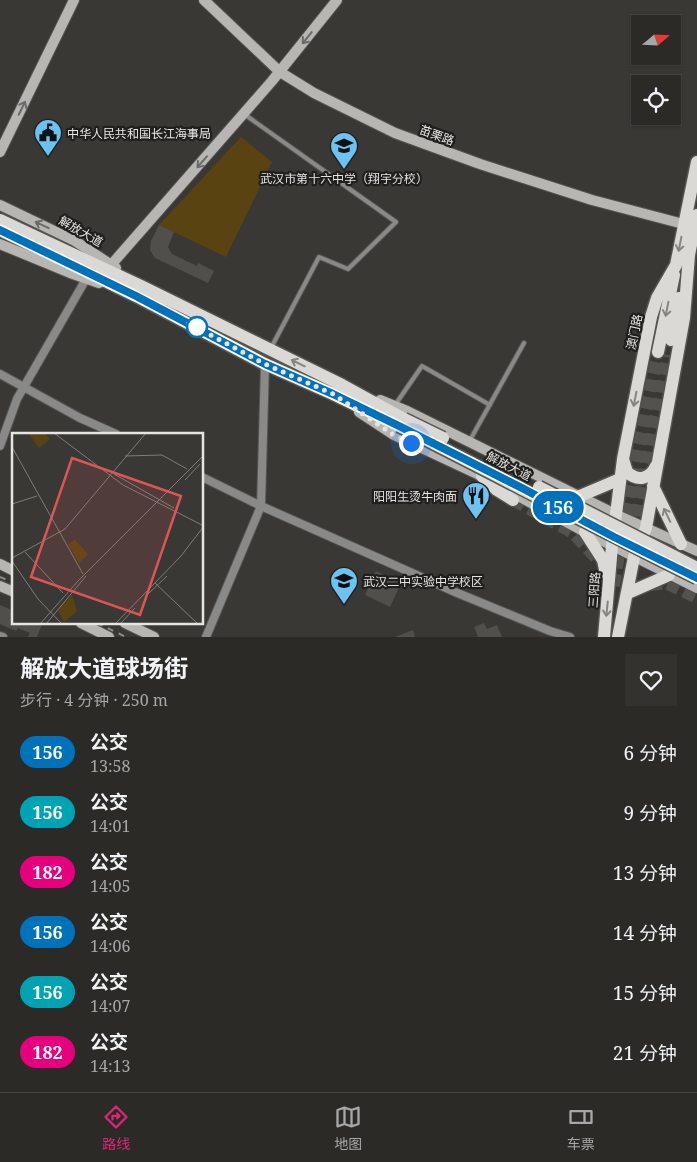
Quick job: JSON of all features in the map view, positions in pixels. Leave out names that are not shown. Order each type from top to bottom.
[{"type":"main road","points":[[0,152],[74,0]]},
{"type":"main road","name":"苗栗路","points":[[204,0],[280,72],[314,93],[395,133],[480,164],[592,200],[693,223]]},
{"type":"main road","points":[[111,265],[280,72],[337,0]]},
{"type":"main road","name":"澳门路","points":[[634,557],[646,528],[684,318],[697,162]]},
{"type":"main road","name":"解放大道","points":[[0,206],[75,241],[111,265],[140,291],[265,364],[394,406],[646,528]]},
{"type":"main road","name":"解放大道","points":[[0,220],[140,291],[270,350],[337,389],[401,422],[697,568]]},
{"type":"main road","name":"澳门路","points":[[616,514],[623,459],[651,317],[657,298],[676,265],[693,223]]},
{"type":"main road","name":"解放大道","points":[[0,230],[66,255]]},
{"type":"main road","name":"解放大道","points":[[0,244],[86,278],[140,291]]},
{"type":"main road","points":[[676,265],[663,354],[689,255]]},
{"type":"main road","name":"解放大道","points":[[337,389],[394,435],[482,476],[634,557]]},
{"type":"main road","name":"解放大道","points":[[401,422],[614,537],[697,578]]},
{"type":"main road","points":[[623,459],[627,472],[631,476],[644,478],[652,474],[657,462]]},
{"type":"main road","points":[[482,476],[497,490],[513,500]]},
{"type":"main road","points":[[580,496],[620,478]]},
{"type":"main road","points":[[653,486],[681,544]]},
{"type":"main road","name":"三阳路","points":[[604,637],[616,514]]},
{"type":"main road","points":[[646,528],[697,551]]},
{"type":"main road","points":[[585,532],[603,560],[609,590]]},
{"type":"main road","points":[[618,637],[634,557],[697,588]]},
{"type":"main road","points":[[0,564],[12,570]]},
{"type":"main road","points":[[628,593],[669,575]]},
{"type":"main road","points":[[0,586],[12,591]]},
{"type":"main road","points":[[83,624],[109,637]]},
{"type":"main road","points":[[126,624],[154,637]]},
{"type":"street","points":[[0,446],[17,399],[86,278]]},
{"type":"street","points":[[206,637],[261,506],[265,364]]},
{"type":"street","points":[[0,374],[80,418],[114,433]]},
{"type":"street","points":[[204,478],[261,506],[455,592],[550,631],[570,637]]},
{"type":"lane","points":[[244,114],[396,222],[348,269],[319,257],[270,350]]},
{"type":"lane","points":[[469,442],[524,343]]},
{"type":"lane","points":[[394,406],[422,366],[490,405]]},
{"type":"shaded area","points":[[241,137],[272,162],[226,257],[159,225]]},
{"type":"building","points":[[159,225],[174,232],[168,247],[172,254],[197,266],[198,263],[214,271],[208,283],[155,258],[150,250],[151,241]]},
{"type":"building","points":[[376,571],[401,583],[390,607],[365,595]]},
{"type":"building","points":[[0,605],[12,610],[12,624],[42,624],[37,637],[28,637],[30,633],[18,628],[16,631],[0,624]]},
{"type":"building","points":[[484,623],[487,629],[497,625],[502,637],[478,637],[474,627]]},
{"type":"building","points":[[413,630],[415,637],[395,637]]},
{"type":"tunnel","points":[[614,586],[626,511],[658,352]]},
{"type":"tunnel","points":[[633,534],[668,355]]},
{"type":"tunnel","points":[[513,500],[573,533],[596,558]]},
{"type":"tunnel","points":[[650,585],[666,583],[697,598]]},
{"type":"railway","points":[[0,577],[12,582]]},
{"type":"railway","points":[[99,624],[126,637]]},
{"type":"bus line","name":"156","points":[[0,230],[136,296],[265,364],[399,426],[697,578]]},
{"type":"place","name":"中华人民共和国长江海事局","points":[[48,157]]},
{"type":"place","name":"武汉市第十六中学（翔宇分校）","points":[[344,170]]},
{"type":"place","name":"阳阳生烫牛肉面","points":[[476,520]]},
{"type":"place","name":"武汉二中实验中学校区","points":[[344,605]]},
{"type":"route","points":[[197,327],[188,323],[265,364],[333,394],[394,435],[411,443]]}]
